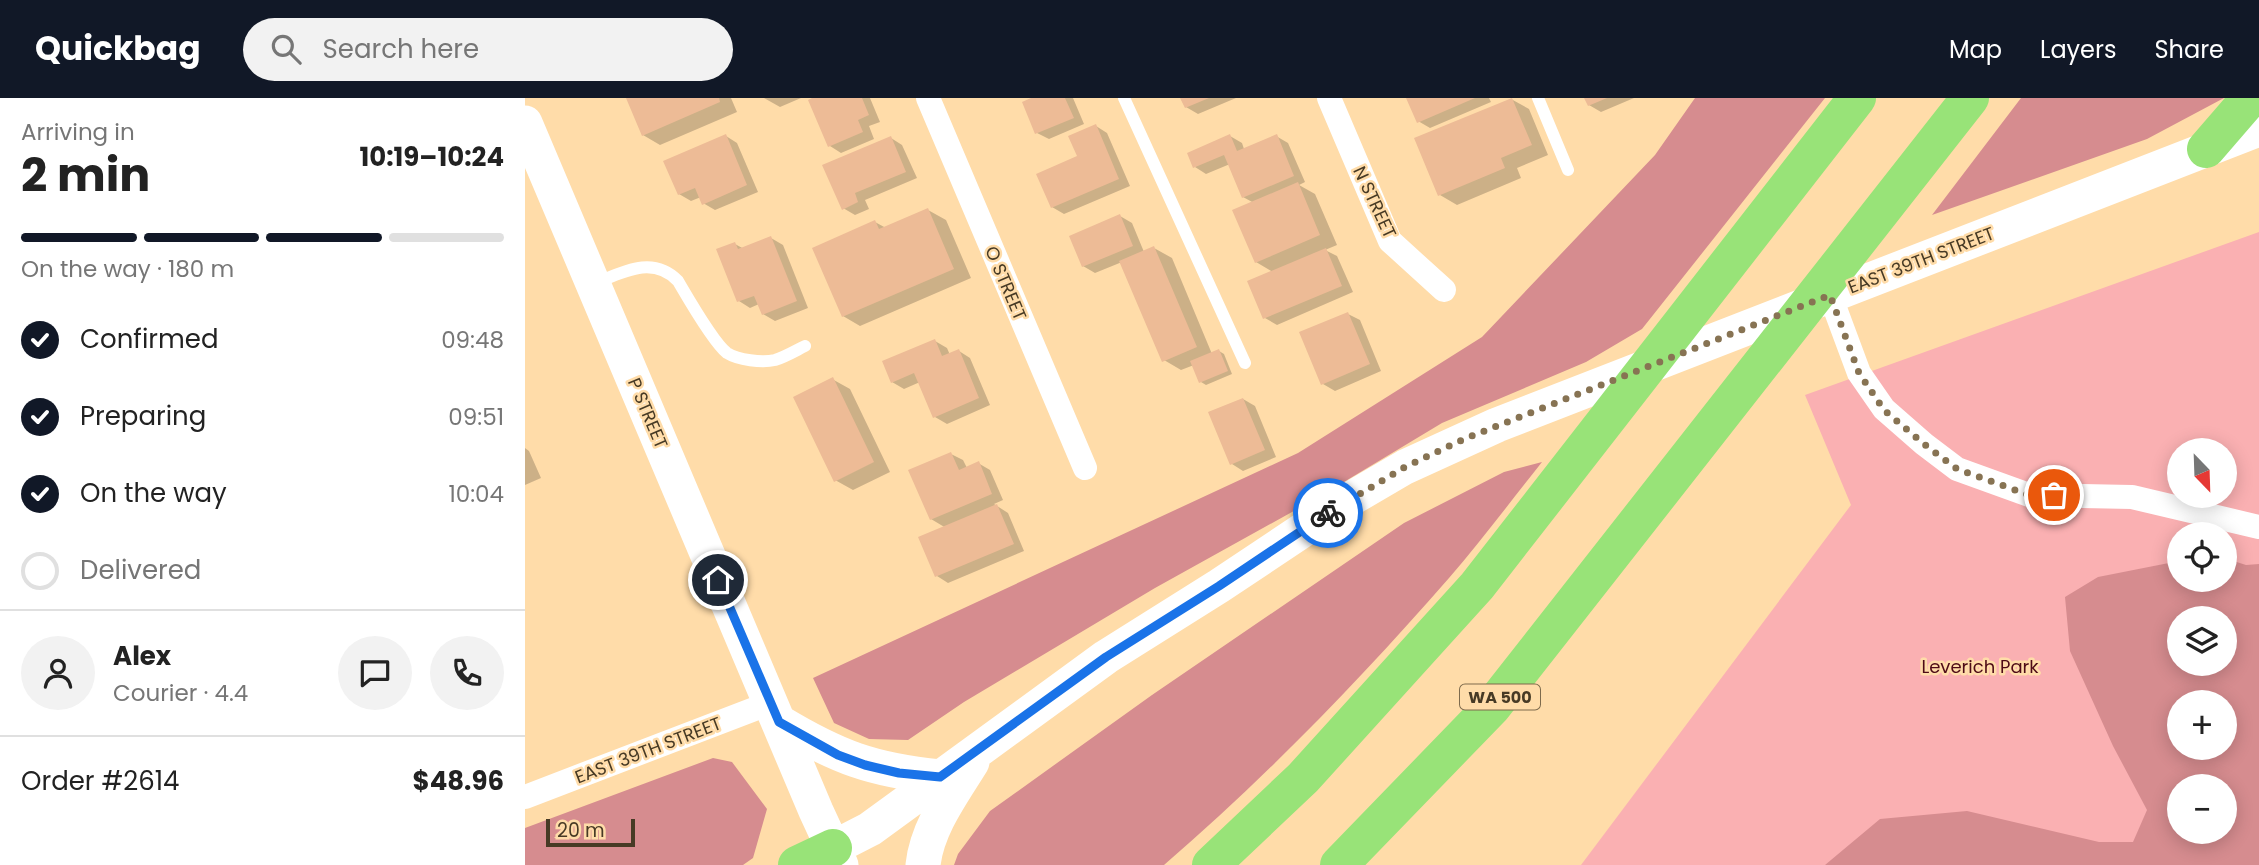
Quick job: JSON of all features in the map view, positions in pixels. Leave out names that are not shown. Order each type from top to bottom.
[{"type":"highway","points":[[1211,865],[1303,778],[1477,586],[1857,98]]},
{"type":"highway","name":"WA 500","points":[[1339,865],[1492,707],[1970,98]]},
{"type":"highway","points":[[2206,149],[2250,98]]},
{"type":"highway","points":[[797,865],[837,856]]},
{"type":"main road","name":"P STREET","points":[[525,123],[837,856]]},
{"type":"main road","name":"EAST 39TH STREET","points":[[837,856],[940,777],[1106,657],[1345,502],[1405,467],[1497,425],[2259,129]]},
{"type":"main road","points":[[775,713],[838,755],[899,773],[940,777]]},
{"type":"main road","points":[[923,865],[932,831],[981,747]]},
{"type":"street","name":"O STREET","points":[[928,98],[1085,468]]},
{"type":"street","name":"N STREET","points":[[1329,98],[1390,241],[1444,290]]},
{"type":"street","points":[[1830,295],[1859,373],[1884,410],[1957,469],[2029,495],[2131,496],[2259,527]]},
{"type":"street","name":"EAST 39TH STREET","points":[[525,797],[775,713]]},
{"type":"lane","points":[[1124,98],[1245,363]]},
{"type":"lane","points":[[1538,98],[1568,170]]},
{"type":"lane","points":[[593,285],[635,268],[662,269],[678,281],[715,339],[731,355],[772,361],[805,346]]},
{"type":"green space","name":"Leverich Park","points":[[2259,232],[2259,865],[1581,865],[1851,505],[1805,395]]},
{"type":"shaded area","points":[[1695,98],[1825,98],[1642,329],[1586,362],[1442,423],[1319,497],[1155,588],[964,702],[908,740],[869,739],[834,723],[813,678],[1298,453],[1482,337],[1655,155]]},
{"type":"shaded area","points":[[2021,98],[2224,98],[2147,139],[1932,215]]},
{"type":"shaded area","points":[[1542,462],[1461,564],[1381,653],[1276,762],[1164,865],[954,865],[958,854],[990,811],[1152,695],[1404,523],[1504,472]]},
{"type":"shaded area","points":[[2237,562],[2259,564],[2259,865],[1825,865],[1880,819],[1967,811],[2099,842],[2133,842],[2147,810],[2113,746],[2070,651],[2065,597],[2098,577],[2167,563],[2167,592],[2237,592]]},
{"type":"shaded area","points":[[713,758],[732,762],[767,809],[753,858],[743,865],[525,865],[525,828]]},
{"type":"building","points":[[626,98],[719,98],[720,102],[642,136]]},
{"type":"building","points":[[862,98],[869,115],[858,120],[863,132],[828,147],[808,100]]},
{"type":"building","points":[[1031,98],[1065,98],[1074,118],[1035,134],[1022,102]]},
{"type":"building","points":[[1180,98],[1209,98],[1185,108]]},
{"type":"building","points":[[1406,98],[1475,98],[1417,123]]},
{"type":"building","points":[[1512,98],[1532,145],[1501,158],[1505,168],[1438,196],[1414,138]]},
{"type":"building","points":[[1584,98],[1607,98],[1588,106]]},
{"type":"building","points":[[1096,124],[1119,179],[1051,208],[1036,174],[1077,156],[1068,136]]},
{"type":"building","points":[[726,134],[747,185],[702,205],[695,188],[678,195],[663,161]]},
{"type":"building","points":[[1230,134],[1237,151],[1277,134],[1294,176],[1242,198],[1224,155],[1193,168],[1187,153]]},
{"type":"building","points":[[891,136],[906,172],[855,193],[858,202],[842,210],[822,165]]},
{"type":"building","points":[[1298,182],[1320,235],[1255,263],[1232,210]]},
{"type":"building","points":[[928,208],[954,269],[842,317],[812,248],[875,220],[879,229]]},
{"type":"building","points":[[1120,214],[1133,246],[1082,267],[1069,236]]},
{"type":"building","points":[[771,236],[797,301],[762,315],[754,296],[737,302],[716,249],[735,242],[738,249]]},
{"type":"building","points":[[1154,246],[1197,347],[1162,362],[1119,261]]},
{"type":"building","points":[[1326,248],[1342,286],[1263,319],[1247,281]]},
{"type":"building","points":[[1348,312],[1370,364],[1321,385],[1299,332]]},
{"type":"building","points":[[935,339],[942,356],[959,349],[979,398],[933,418],[914,373],[891,383],[882,361]]},
{"type":"building","points":[[1219,349],[1228,371],[1199,383],[1190,361]]},
{"type":"building","points":[[833,377],[874,462],[834,482],[793,397]]},
{"type":"building","points":[[1243,398],[1265,450],[1230,465],[1208,412]]},
{"type":"building","points":[[951,452],[959,470],[979,461],[992,494],[930,520],[908,470]]},
{"type":"building","points":[[997,504],[1014,544],[935,577],[918,537]]},
{"type":"way so far","points":[[1328,513],[1405,467],[1464,439],[1830,295],[1859,373],[1884,410],[1957,469],[2029,495],[2054,495]]},
{"type":"route","points":[[718,580],[779,722],[807,740],[865,765],[899,773],[940,777],[1106,657],[1328,513]]}]
